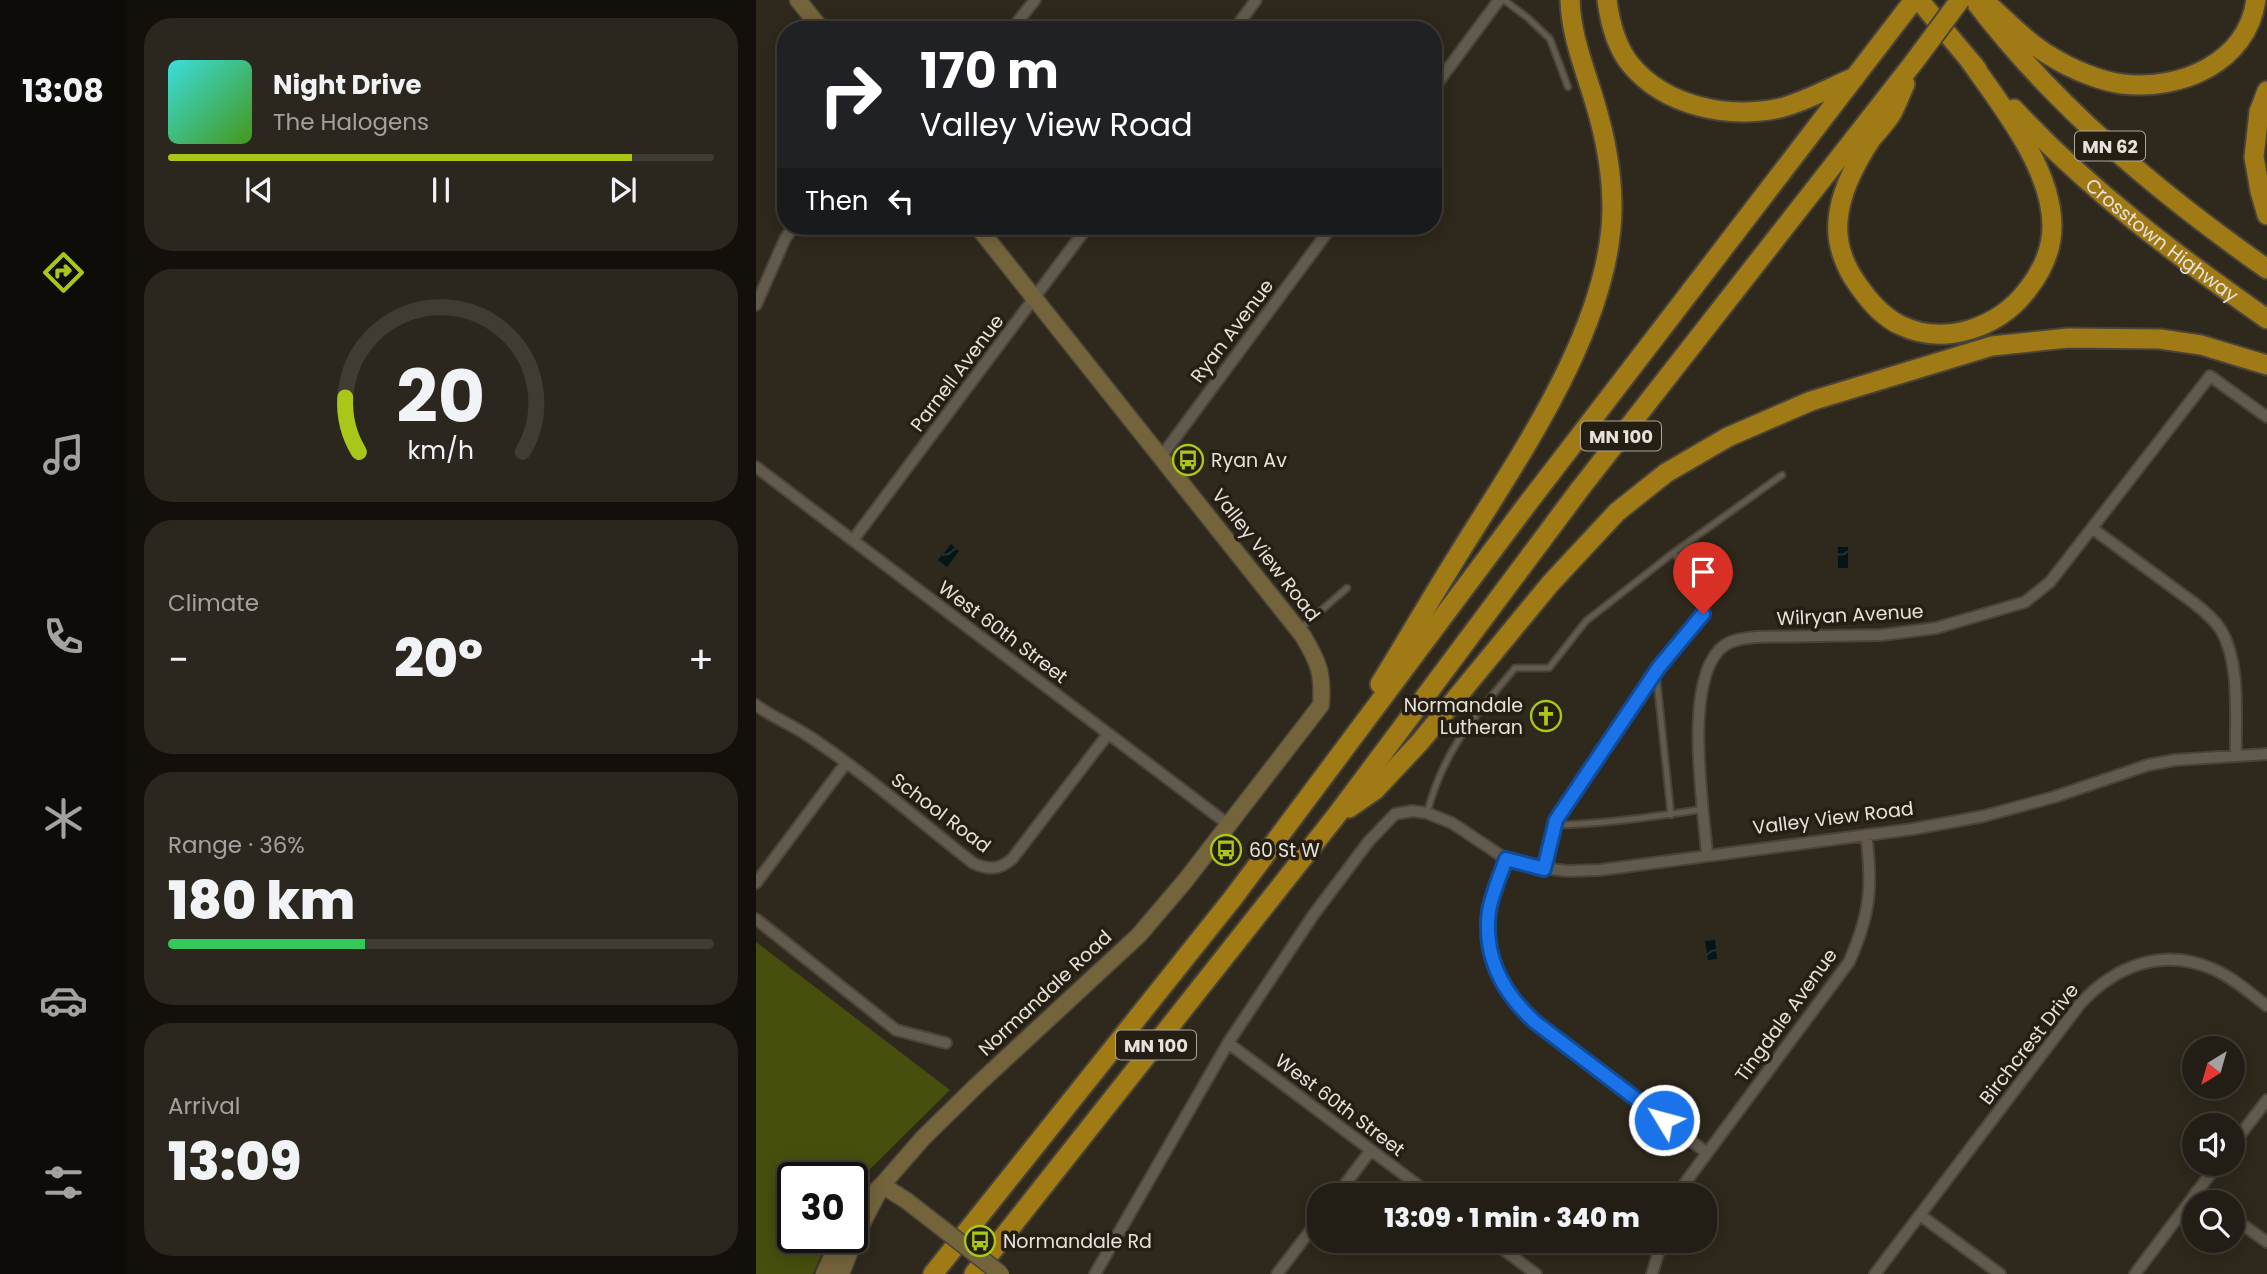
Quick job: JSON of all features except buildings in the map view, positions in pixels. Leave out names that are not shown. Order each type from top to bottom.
[{"type":"highway","points":[[1320,782],[1510,472],[1552,398],[1600,291],[1612,222],[1610,176],[1602,129],[1574,35],[1570,0]]},
{"type":"highway","points":[[1607,0],[1616,37],[1631,64],[1653,84],[1690,103],[1730,113],[1782,107],[1856,77]]},
{"type":"highway","name":"MN 100","points":[[933,1274],[1233,898],[1525,507],[1914,0]]},
{"type":"highway","name":"Crosstown Highway","points":[[1919,0],[1970,61],[2041,138],[2091,184],[2147,231],[2267,318]]},
{"type":"highway","name":"MN 100","points":[[974,1274],[1336,816],[1580,489],[1960,0]]},
{"type":"highway","name":"Crosstown Highway","points":[[1974,0],[2034,71],[2115,151],[2171,198],[2267,269]]},
{"type":"highway","points":[[1984,0],[2029,41],[2052,57],[2120,84],[2147,85],[2194,75],[2217,65],[2237,47],[2248,27],[2256,0]]},
{"type":"highway","points":[[1914,62],[1892,114],[1872,139],[1846,184],[1838,222],[1840,244],[1844,262],[1851,275],[1876,307],[1902,326],[1940,334],[1990,323],[2012,308],[2044,266],[2052,227],[2045,190],[2036,164],[2009,115],[1970,61]]},
{"type":"highway","points":[[2267,91],[2259,112],[2254,157],[2267,215]]},
{"type":"highway","points":[[1336,816],[1375,790],[1411,752],[1550,584],[1617,512],[1666,472],[1728,437],[1811,401],[1992,346],[2068,338],[2160,339],[2201,345],[2267,365]]},
{"type":"street","points":[[798,0],[814,21]]},
{"type":"street","points":[[1018,21],[1035,0]]},
{"type":"street","points":[[1241,21],[1256,0]]},
{"type":"street","points":[[1442,77],[1502,0]]},
{"type":"street","points":[[756,305],[788,235]]},
{"type":"street","name":"Valley View Road","points":[[984,235],[1298,630],[1318,660],[1322,672],[1321,705],[1229,825]]},
{"type":"street","name":"Parnell Avenue","points":[[853,540],[1081,235]]},
{"type":"street","name":"Ryan Avenue","points":[[1161,457],[1325,235]]},
{"type":"street","name":"Wilryan Avenue","points":[[1707,855],[1698,721],[1700,695],[1714,656],[1726,645],[1756,637],[1909,633],[1936,628],[2025,602],[2050,582],[2210,376],[2267,417]]},
{"type":"street","name":"West 60th Street","points":[[756,467],[1229,825]]},
{"type":"street","points":[[2093,529],[2194,603],[2221,630],[2233,666],[2236,755]]},
{"type":"street","name":"School Road","points":[[756,705],[776,719],[805,733],[973,863],[993,869],[1004,866],[1012,859],[1108,734]]},
{"type":"street","name":"Valley View Road","points":[[1228,1043],[1314,914],[1369,841],[1395,814],[1412,811],[1427,813],[1452,823],[1506,859],[1567,872],[1600,870],[1913,829],[1984,816],[2054,797],[2148,765],[2175,760],[2267,754]]},
{"type":"street","points":[[756,883],[846,763]]},
{"type":"street","name":"Normandale Road","points":[[868,1198],[923,1138],[1139,935],[1229,825]]},
{"type":"street","name":"Tingdale Avenue","points":[[1685,1183],[1849,962],[1868,911],[1870,883],[1866,835]]},
{"type":"street","points":[[1506,859],[1489,911],[1489,937],[1493,962],[1502,984],[1516,1005],[1707,1153]]},
{"type":"street","points":[[756,919],[896,1030],[946,1043]]},
{"type":"street","name":"Birchcrest Drive","points":[[1875,1274],[2097,985],[2118,972],[2141,963],[2190,961],[2214,969],[2267,1006]]},
{"type":"street","points":[[1095,1274],[1228,1043]]},
{"type":"street","name":"West 60th Street","points":[[1228,1043],[1415,1183]]},
{"type":"street","points":[[2245,1128],[2267,1100]]},
{"type":"street","points":[[1346,1183],[1371,1150]]},
{"type":"street","points":[[2198,1190],[2209,1176]]},
{"type":"street","points":[[882,1185],[1001,1274]]},
{"type":"street","name":"Normandale Road","points":[[841,1274],[856,1235],[882,1185]]},
{"type":"street","points":[[2135,1274],[2182,1211]]},
{"type":"street","points":[[1920,1215],[2000,1274]]},
{"type":"street","points":[[2245,1226],[2267,1242]]},
{"type":"street","points":[[1277,1274],[1307,1235]]},
{"type":"street","points":[[824,1274],[834,1253]]},
{"type":"street","points":[[1508,1253],[1536,1274]]},
{"type":"street","points":[[1652,1274],[1658,1253]]},
{"type":"lane","points":[[1502,0],[1528,18],[1550,39],[1568,87]]},
{"type":"lane","points":[[1427,813],[1443,764],[1456,742],[1515,668],[1549,668],[1586,621],[1672,552],[1783,475]]},
{"type":"lane","points":[[1544,869],[1555,825],[1656,671],[1703,614],[1708,596],[1702,585],[1672,552]]},
{"type":"lane","points":[[1298,630],[1347,588]]},
{"type":"lane","points":[[1656,671],[1671,815]]},
{"type":"lane","points":[[1555,825],[1671,815],[1704,809]]},
{"type":"green space","points":[[756,942],[950,1090],[868,1171],[868,1162],[777,1162],[777,1253],[822,1253],[813,1274],[756,1274]]},
{"type":"water","points":[[951,544],[959,551],[947,567],[938,560]]},
{"type":"water","points":[[1838,547],[1848,547],[1848,568],[1838,568]]},
{"type":"water","points":[[1715,940],[1717,959],[1708,960],[1705,941]]},
{"type":"place","name":"Ryan Av","points":[[1188,460]]},
{"type":"place","name":"Normandale Lutheran","points":[[1546,716]]},
{"type":"place","name":"60 St W","points":[[1226,850]]},
{"type":"place","name":"Normandale Rd","points":[[980,1241]]},
{"type":"route","points":[[1664,1120],[1516,1005],[1502,984],[1493,962],[1489,911],[1506,859],[1544,869],[1556,820],[1659,667],[1703,614]]}]
